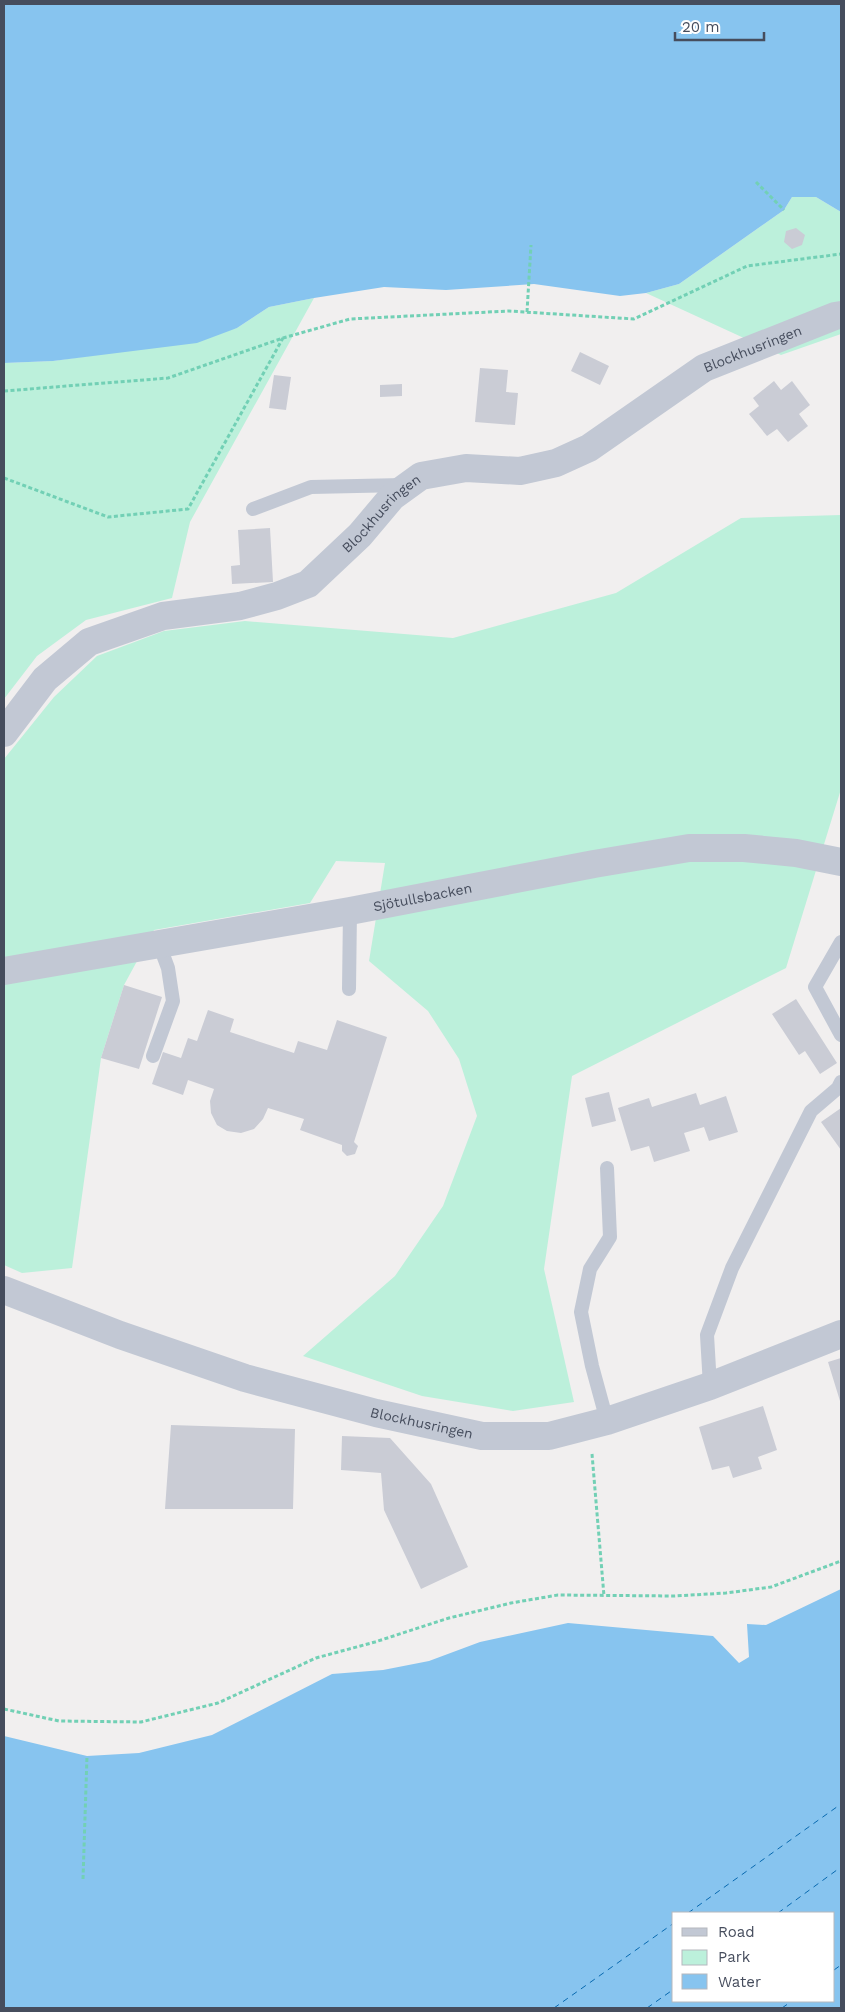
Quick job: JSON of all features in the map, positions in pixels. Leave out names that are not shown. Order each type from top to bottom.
[{"type":"street","name":"Blockhusringen","points":[[4,733],[45,678],[89,642],[163,616],[240,606],[277,596],[308,584],[360,535],[392,497],[421,476],[466,468],[520,471],[556,463],[589,448],[704,368],[841,315]]},
{"type":"street","name":"Sjötullsbacken","points":[[4,971],[350,911],[594,864],[689,848],[753,849],[796,853],[841,862]]},
{"type":"street","name":"Blockhusringen","points":[[4,1290],[120,1335],[245,1378],[376,1413],[482,1436],[549,1436],[598,1423],[710,1386],[841,1334]]},
{"type":"lane","points":[[253,509],[311,487],[408,485]]},
{"type":"lane","points":[[349,989],[350,911]]},
{"type":"lane","points":[[841,942],[815,987],[841,1035]]},
{"type":"lane","points":[[153,1056],[173,1001],[168,968],[158,944]]},
{"type":"lane","points":[[710,1386],[707,1335],[732,1268],[811,1111],[838,1088],[841,1082]]},
{"type":"lane","points":[[598,1423],[592,1366],[581,1312],[590,1269],[610,1237],[607,1168]]},
{"type":"path","points":[[756,182],[784,210]]},
{"type":"path","points":[[527,312],[531,245]]},
{"type":"path","points":[[4,391],[168,378],[283,338],[350,319],[509,311],[634,319],[747,266],[841,254]]},
{"type":"path","points":[[4,478],[108,517],[188,509],[283,338]]},
{"type":"path","points":[[598,1423],[604,1596]]},
{"type":"path","points":[[4,1709],[59,1721],[141,1722],[218,1703],[316,1658],[375,1642],[449,1618],[511,1603],[558,1596],[726,1593],[771,1587],[841,1561]]},
{"type":"path","points":[[83,1880],[87,1756]]},
{"type":"green space","points":[[792,197],[816,197],[841,212],[841,334],[781,355],[646,293],[679,284],[784,210]]},
{"type":"green space","points":[[314,298],[190,522],[172,598],[86,620],[37,656],[4,699],[4,363],[53,361],[123,351],[237,328],[269,307]]},
{"type":"green space","points":[[841,515],[841,789],[786,968],[572,1076],[544,1269],[574,1402],[513,1411],[422,1396],[303,1356],[395,1276],[443,1206],[477,1116],[459,1059],[428,1011],[369,961],[385,863],[336,861],[310,903],[154,930],[124,985],[101,1058],[72,1268],[22,1273],[4,1265],[4,759],[54,697],[97,656],[164,631],[245,621],[453,638],[616,593],[741,518]]},
{"type":"water","points":[[4,4],[841,4],[841,212],[816,197],[792,197],[784,210],[679,284],[646,293],[620,296],[534,284],[446,290],[384,287],[269,307],[237,328],[197,343],[53,361],[4,363]]},
{"type":"water","points":[[841,1589],[841,2008],[4,2008],[4,1736],[87,1756],[139,1753],[212,1735],[332,1674],[383,1670],[429,1661],[480,1642],[568,1623],[713,1636],[739,1663],[749,1657],[747,1624],[766,1625]]},
{"type":"building","points":[[796,228],[805,235],[802,245],[792,249],[784,242],[786,231]]},
{"type":"building","points":[[580,352],[609,366],[600,385],[571,371]]},
{"type":"building","points":[[480,368],[508,370],[506,392],[518,393],[515,425],[475,422]]},
{"type":"building","points":[[274,375],[291,377],[286,410],[269,408]]},
{"type":"building","points":[[774,381],[781,390],[792,381],[810,405],[799,414],[808,426],[788,442],[777,429],[767,436],[749,414],[759,406],[753,398]]},
{"type":"building","points":[[402,384],[402,396],[380,397],[380,385]]},
{"type":"building","points":[[270,528],[273,582],[232,584],[231,566],[240,565],[238,530]]},
{"type":"building","points":[[124,985],[162,997],[139,1069],[101,1058]]},
{"type":"building","points":[[796,999],[837,1063],[820,1074],[805,1051],[799,1055],[772,1014]]},
{"type":"building","points":[[208,1010],[234,1019],[230,1032],[294,1053],[298,1041],[327,1050],[337,1020],[387,1037],[354,1142],[358,1146],[355,1154],[347,1156],[342,1151],[342,1145],[300,1130],[304,1119],[268,1108],[263,1119],[254,1129],[241,1133],[227,1131],[217,1125],[211,1113],[210,1101],[214,1089],[188,1080],[183,1095],[152,1084],[163,1052],[181,1058],[188,1038],[197,1041]]},
{"type":"building","points":[[609,1092],[616,1121],[592,1127],[585,1098]]},
{"type":"building","points":[[696,1093],[700,1105],[726,1096],[738,1132],[709,1141],[704,1127],[684,1133],[690,1151],[654,1162],[649,1146],[631,1151],[618,1108],[649,1098],[652,1107]]},
{"type":"building","points":[[841,1108],[841,1150],[821,1122]]},
{"type":"building","points":[[841,1358],[841,1400],[840,1401],[828,1362]]},
{"type":"building","points":[[763,1406],[777,1450],[758,1457],[762,1469],[733,1478],[729,1466],[712,1470],[699,1427]]},
{"type":"building","points":[[171,1425],[295,1429],[293,1509],[165,1509]]},
{"type":"building","points":[[342,1436],[390,1438],[431,1484],[468,1567],[421,1589],[384,1510],[381,1473],[341,1470]]},
{"type":"ferry route","points":[[689,1912],[841,1804]]},
{"type":"ferry route","points":[[779,1912],[841,1867]]},
{"type":"ferry route","points":[[554,2008],[672,1924]]},
{"type":"ferry route","points":[[835,1969],[841,1965]]},
{"type":"ferry route","points":[[647,2008],[672,1990]]},
{"type":"ferry route","points":[[782,2008],[791,2002]]}]
